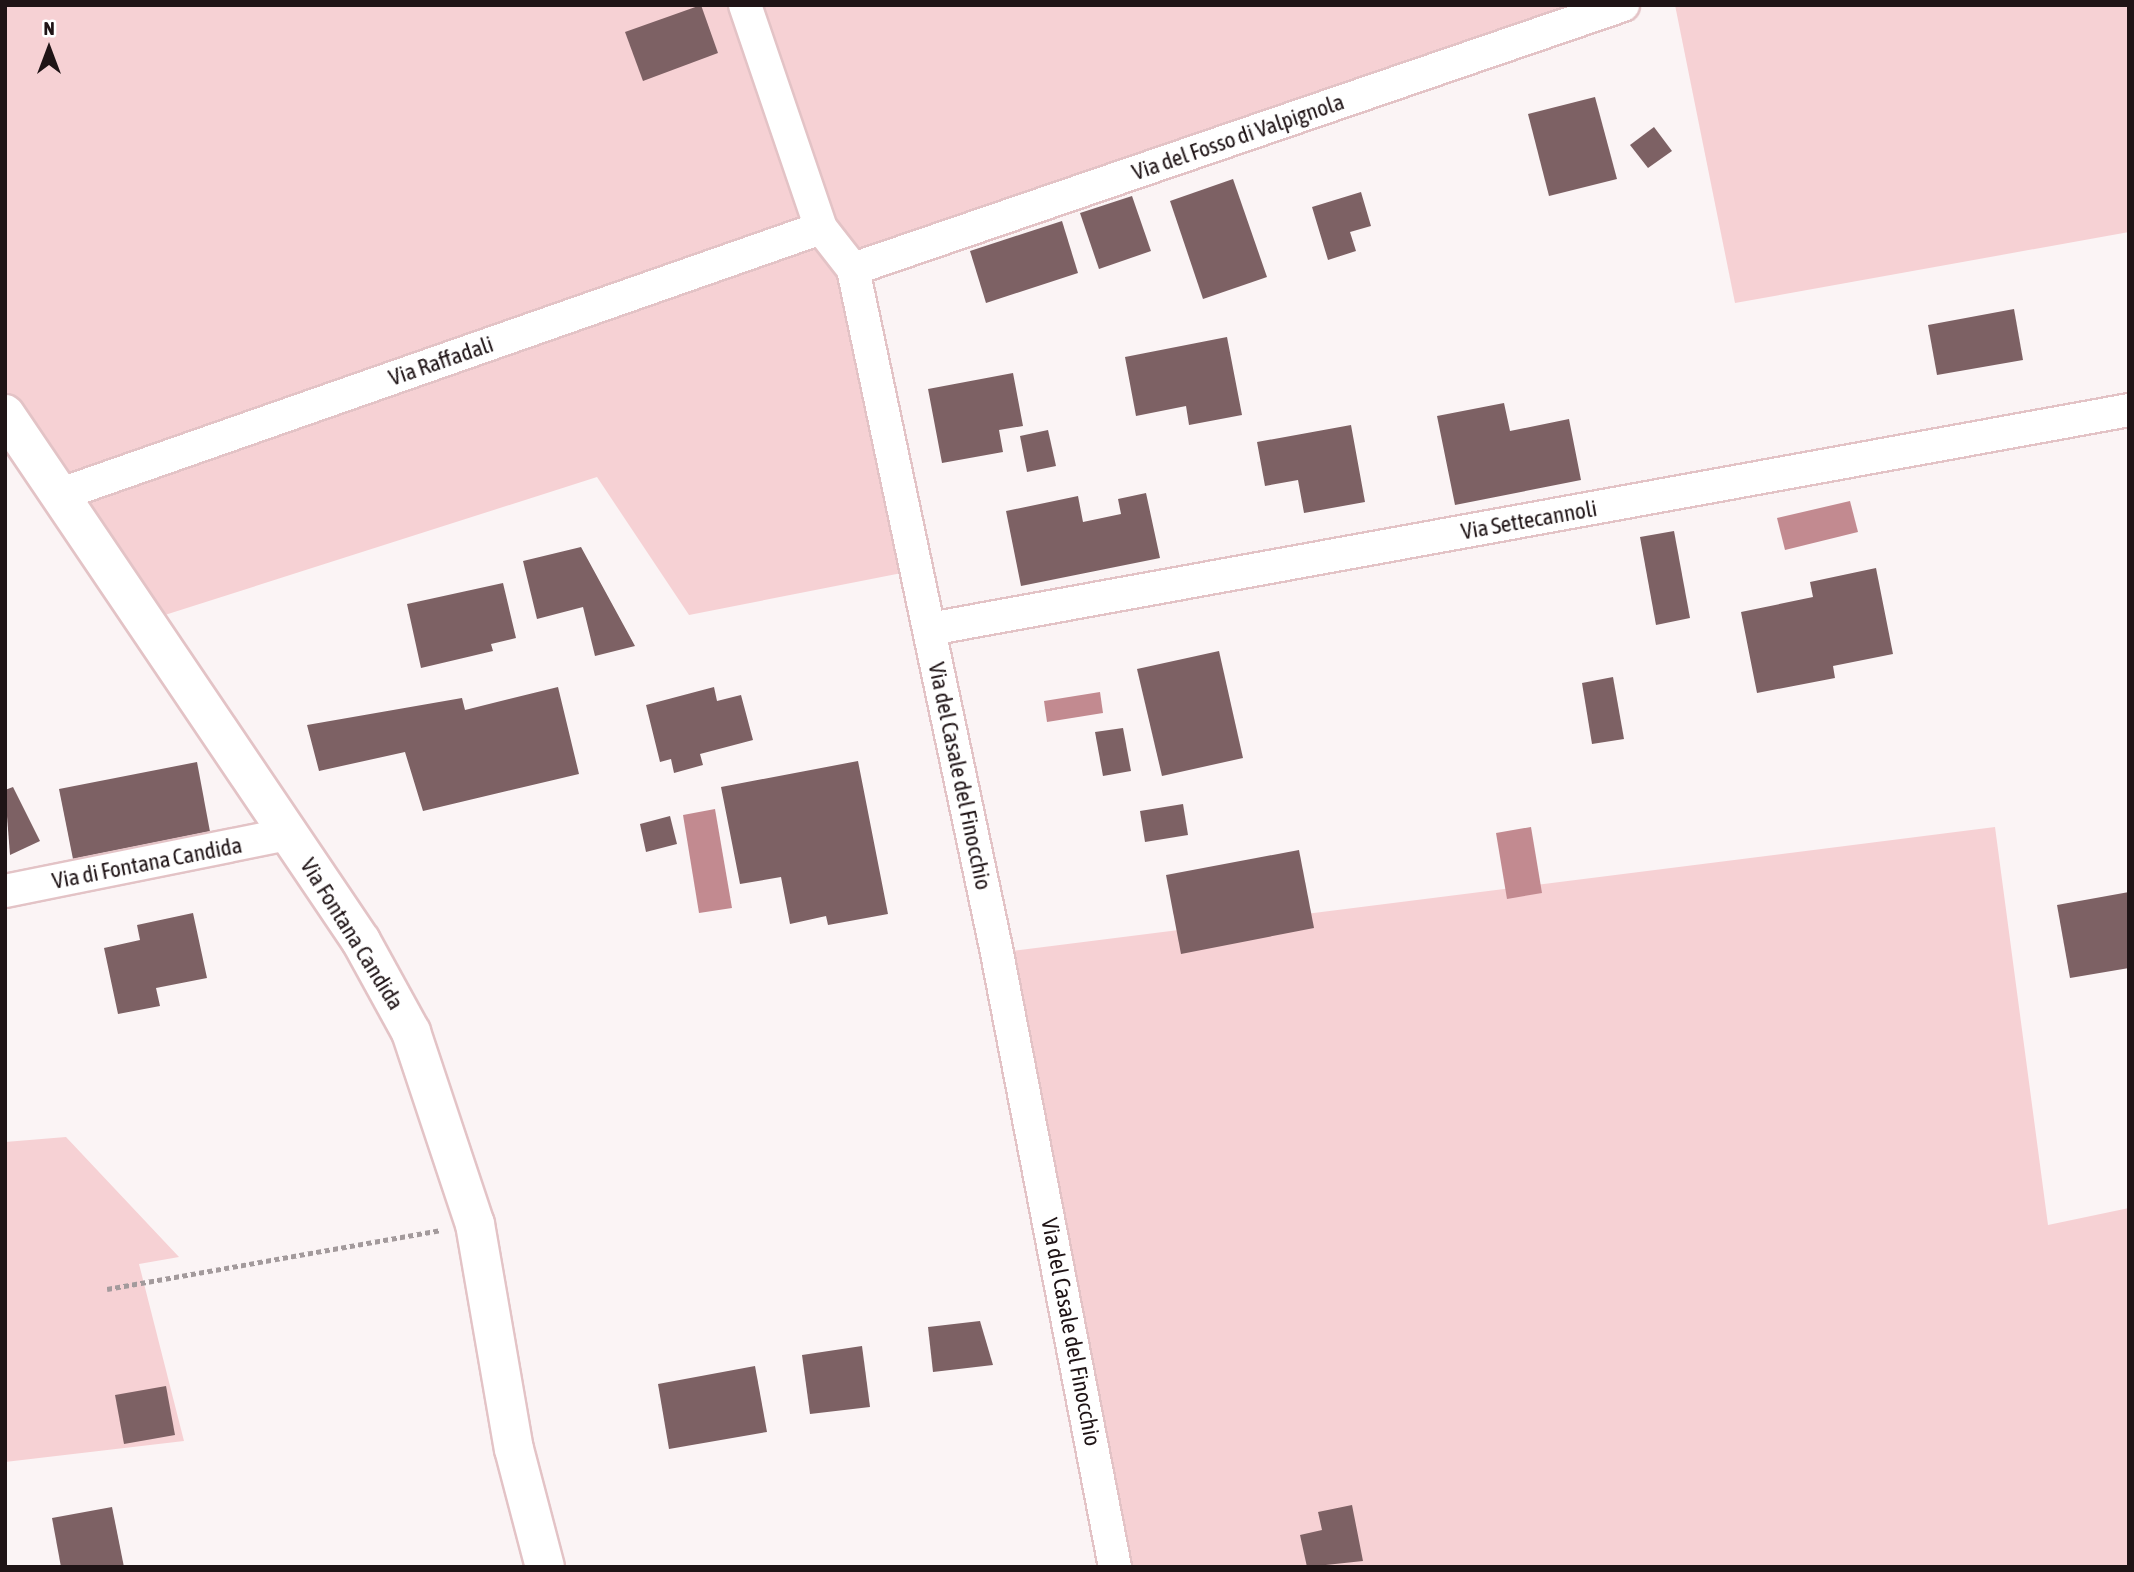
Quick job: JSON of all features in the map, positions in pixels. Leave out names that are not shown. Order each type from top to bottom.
[{"type":"main road","name":"Via Fontana Candida","points":[[5,414],[372,958],[411,1032],[475,1224],[514,1449],[545,1567]]},
{"type":"street","name":"Via del Casale del Finocchio","points":[[746,5],[821,228],[853,269],[930,629],[1115,1567]]},
{"type":"street","name":"Via del Fosso di Valpignola","points":[[853,269],[1623,5]]},
{"type":"street","name":"Via Raffadali","points":[[61,494],[821,228]]},
{"type":"street","name":"Via Settecannoli","points":[[930,629],[2129,410]]},
{"type":"street","name":"Via di Fontana Candida","points":[[5,891],[288,834]]},
{"type":"path","points":[[107,1289],[475,1224]]},
{"type":"shaded area","points":[[5,5],[1623,5],[854,269],[917,570],[689,615],[597,477],[146,621],[5,414]]},
{"type":"shaded area","points":[[1675,5],[2129,5],[2129,232],[1735,303]]},
{"type":"shaded area","points":[[1850,501],[1858,532],[1785,550],[1777,518]]},
{"type":"shaded area","points":[[1100,692],[1103,713],[1047,722],[1044,701]]},
{"type":"shaded area","points":[[715,809],[732,908],[699,913],[683,815]]},
{"type":"shaded area","points":[[1531,827],[1542,893],[1507,899],[1496,833]]},
{"type":"shaded area","points":[[1995,827],[2048,1225],[2129,1208],[2129,1567],[1115,1567],[997,953]]},
{"type":"shaded area","points":[[66,1137],[179,1257],[139,1264],[184,1441],[5,1462],[5,1142]]},
{"type":"building","points":[[701,5],[718,53],[643,81],[625,32]]},
{"type":"building","points":[[1595,97],[1617,179],[1549,196],[1528,114]]},
{"type":"building","points":[[1654,127],[1672,151],[1648,168],[1630,145]]},
{"type":"building","points":[[1233,179],[1267,277],[1203,299],[1170,201]]},
{"type":"building","points":[[1361,192],[1371,226],[1350,232],[1356,251],[1328,260],[1312,207]]},
{"type":"building","points":[[1132,196],[1151,251],[1099,269],[1080,213]]},
{"type":"building","points":[[1062,221],[1078,273],[986,303],[970,251]]},
{"type":"building","points":[[2014,309],[2023,360],[1937,375],[1928,325]]},
{"type":"building","points":[[1227,337],[1242,415],[1189,425],[1186,406],[1136,416],[1125,357]]},
{"type":"building","points":[[1013,373],[1023,426],[999,430],[1003,452],[942,463],[928,389]]},
{"type":"building","points":[[1504,403],[1510,431],[1569,419],[1581,480],[1455,505],[1437,416]]},
{"type":"building","points":[[1351,425],[1365,502],[1304,513],[1298,480],[1265,486],[1257,442]]},
{"type":"building","points":[[1048,430],[1056,466],[1027,472],[1020,436]]},
{"type":"building","points":[[1146,493],[1160,558],[1021,586],[1006,511],[1078,496],[1083,522],[1121,514],[1118,499]]},
{"type":"building","points":[[1674,531],[1690,618],[1656,625],[1640,537]]},
{"type":"building","points":[[581,547],[635,646],[595,656],[583,607],[537,619],[523,561]]},
{"type":"building","points":[[1876,568],[1893,654],[1833,666],[1835,678],[1757,693],[1741,612],[1813,597],[1810,582]]},
{"type":"building","points":[[503,583],[516,638],[491,644],[493,651],[421,668],[407,604]]},
{"type":"building","points":[[1219,651],[1243,758],[1162,776],[1137,669]]},
{"type":"building","points":[[1613,677],[1624,739],[1592,744],[1582,683]]},
{"type":"building","points":[[558,687],[579,774],[423,811],[405,752],[319,771],[307,725],[462,698],[465,710]]},
{"type":"building","points":[[714,687],[717,701],[741,695],[753,740],[700,754],[703,765],[674,773],[671,759],[660,762],[646,705]]},
{"type":"building","points":[[1123,728],[1131,771],[1103,776],[1095,732]]},
{"type":"building","points":[[858,761],[888,914],[828,925],[826,916],[790,924],[781,877],[740,884],[721,787]]},
{"type":"building","points":[[197,762],[211,837],[74,864],[59,789]]},
{"type":"building","points":[[13,787],[40,841],[10,855],[5,790]]},
{"type":"building","points":[[1183,804],[1188,835],[1145,842],[1140,811]]},
{"type":"building","points":[[670,816],[677,844],[646,852],[640,824]]},
{"type":"building","points":[[1299,850],[1314,928],[1181,954],[1166,875]]},
{"type":"building","points":[[2129,892],[2129,968],[2070,978],[2057,905]]},
{"type":"building","points":[[193,913],[207,978],[156,988],[160,1006],[118,1014],[104,948],[140,940],[137,925]]},
{"type":"building","points":[[980,1321],[993,1365],[933,1372],[928,1327]]},
{"type":"building","points":[[862,1346],[870,1407],[810,1414],[802,1355]]},
{"type":"building","points":[[755,1366],[767,1432],[669,1449],[658,1384]]},
{"type":"building","points":[[166,1386],[175,1435],[124,1444],[115,1395]]},
{"type":"building","points":[[1352,1505],[1363,1561],[1307,1567],[1300,1535],[1322,1530],[1318,1512]]},
{"type":"building","points":[[112,1507],[124,1567],[61,1567],[52,1518]]}]
